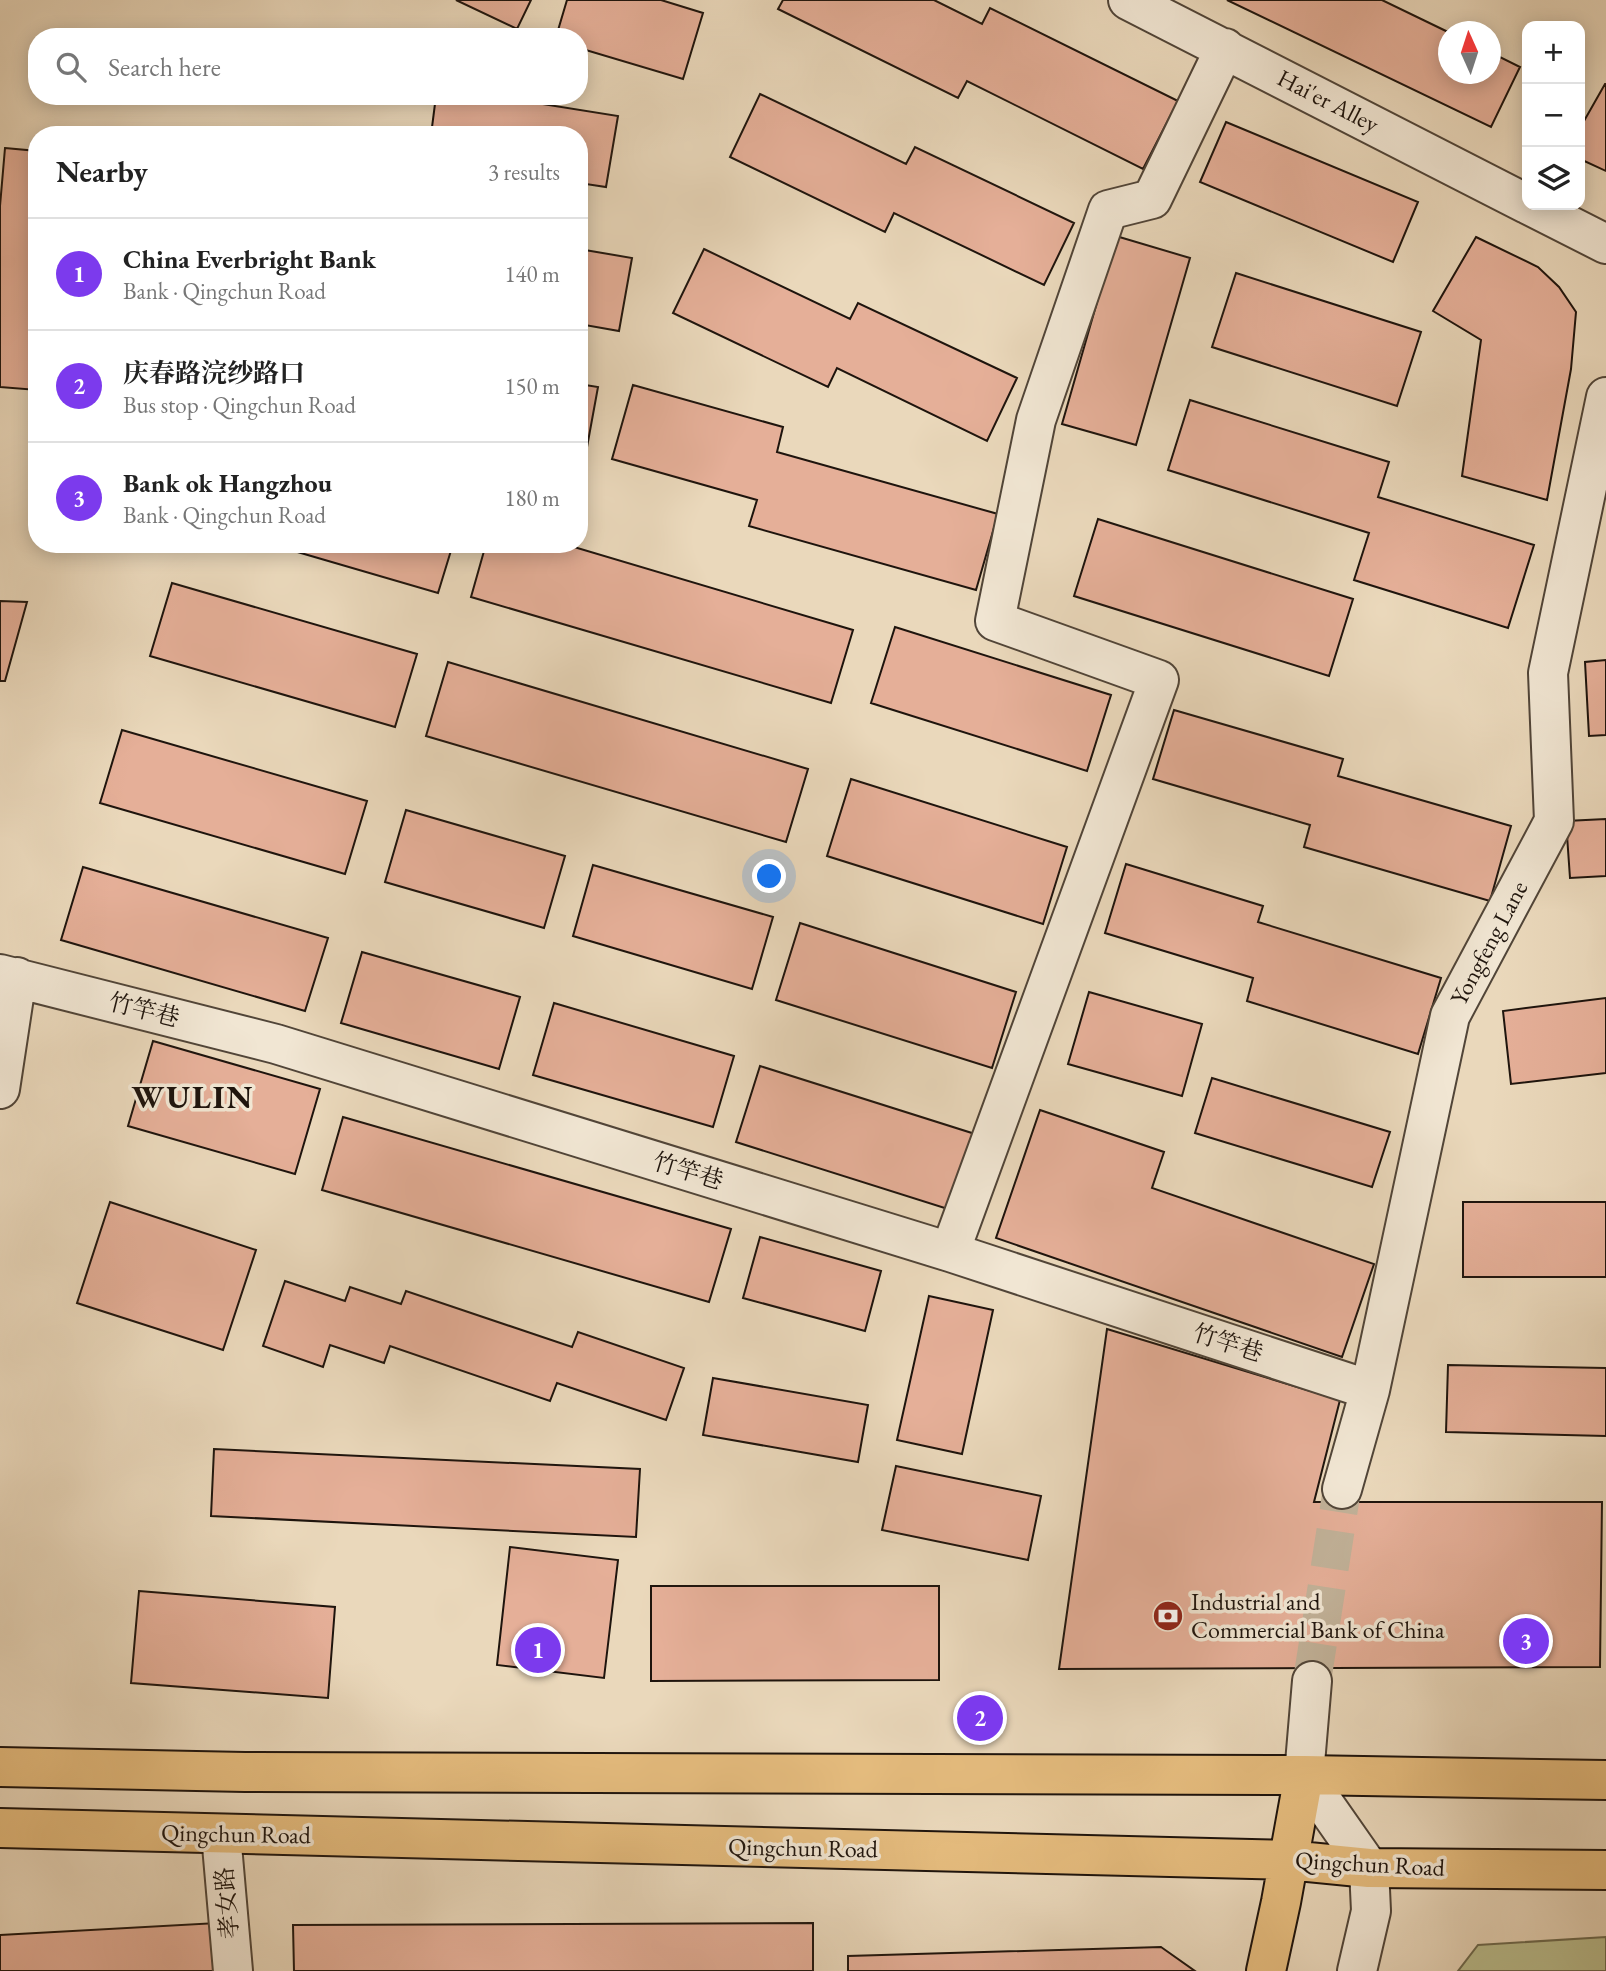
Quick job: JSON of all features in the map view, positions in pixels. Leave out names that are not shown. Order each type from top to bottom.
[{"type":"main road","points":[[0,1767],[286,1772],[1304,1775],[1606,1780]]},
{"type":"main road","points":[[1266,1971],[1304,1775]]},
{"type":"main road","name":"Qingchun Road","points":[[0,1828],[1288,1860],[1369,1868],[1606,1870]]},
{"type":"street","name":"Hai'er Alley","points":[[1128,0],[1522,201]]},
{"type":"street","points":[[950,1252],[1159,680],[995,621],[1036,421],[1108,209],[1152,200],[1225,48]]},
{"type":"street","name":"Hai'er Alley","points":[[1540,210],[1606,244]]},
{"type":"street","name":"Yongfeng Lane","points":[[1342,1489],[1370,1390],[1450,1016],[1554,821],[1548,673],[1606,397]]},
{"type":"street","points":[[0,1089],[8,976]]},
{"type":"street","name":"竹竿巷","points":[[8,976],[276,1044],[950,1252],[1370,1390]]},
{"type":"street","points":[[1312,1681],[1304,1775],[1369,1868],[1371,1911],[1357,1971]]},
{"type":"street","name":"孝女路","points":[[221,1834],[233,1971]]},
{"type":"green space","points":[[1606,1937],[1606,1971],[1458,1971],[1478,1945]]},
{"type":"building","points":[[456,0],[531,0],[517,28]]},
{"type":"building","points":[[567,0],[661,0],[703,13],[683,79],[588,51],[588,28],[559,28]]},
{"type":"building","points":[[783,0],[934,0],[982,24],[990,8],[1178,101],[1143,169],[967,81],[958,98],[778,9]]},
{"type":"building","points":[[1227,0],[1382,0],[1438,27],[1438,84],[1501,84],[1501,58],[1520,67],[1491,127]]},
{"type":"building","points":[[1606,84],[1606,171],[1585,161],[1585,119]]},
{"type":"building","points":[[760,94],[906,164],[915,147],[1074,223],[1044,285],[894,213],[885,232],[730,157]]},
{"type":"building","points":[[435,105],[549,105],[618,116],[606,187],[588,184],[588,126],[432,126]]},
{"type":"building","points":[[1226,122],[1418,202],[1393,262],[1200,182]]},
{"type":"building","points":[[5,148],[28,150],[28,389],[0,387],[0,206]]},
{"type":"building","points":[[1116,236],[1190,258],[1136,445],[1062,424]]},
{"type":"building","points":[[1476,237],[1538,267],[1559,287],[1576,312],[1571,369],[1547,500],[1462,476],[1481,340],[1433,311]]},
{"type":"building","points":[[704,249],[850,319],[858,303],[1017,378],[987,441],[837,368],[828,387],[673,313]]},
{"type":"building","points":[[588,251],[632,258],[619,331],[588,326]]},
{"type":"building","points":[[1236,273],[1421,332],[1397,406],[1212,347]]},
{"type":"building","points":[[588,385],[598,387],[588,442]]},
{"type":"building","points":[[633,385],[783,427],[777,452],[998,514],[976,590],[749,526],[757,500],[612,459]]},
{"type":"building","points":[[1190,400],[1389,462],[1378,497],[1534,545],[1508,628],[1354,580],[1369,533],[1168,470]]},
{"type":"building","points":[[1098,519],[1353,599],[1329,676],[1074,596]]},
{"type":"building","points":[[588,551],[853,630],[831,703],[471,597],[483,553]]},
{"type":"building","points":[[301,553],[450,553],[438,593]]},
{"type":"building","points":[[172,583],[417,654],[395,727],[150,656]]},
{"type":"building","points":[[0,601],[27,602],[5,681],[0,681]]},
{"type":"building","points":[[895,627],[1111,695],[1087,771],[871,703]]},
{"type":"building","points":[[1606,660],[1606,735],[1589,736],[1585,662]]},
{"type":"building","points":[[448,662],[808,769],[786,842],[426,736]]},
{"type":"building","points":[[1174,710],[1343,759],[1338,776],[1511,826],[1490,901],[1304,847],[1310,825],[1153,779]]},
{"type":"building","points":[[122,730],[367,801],[345,874],[100,803]]},
{"type":"building","points":[[851,779],[1067,847],[1043,924],[827,856]]},
{"type":"building","points":[[406,810],[565,856],[544,928],[385,882]]},
{"type":"building","points":[[1606,819],[1606,876],[1570,878],[1566,821]]},
{"type":"building","points":[[1126,864],[1263,906],[1258,922],[1441,978],[1418,1054],[1247,1001],[1253,978],[1105,933]]},
{"type":"building","points":[[593,865],[773,917],[752,989],[573,936]]},
{"type":"building","points":[[83,867],[328,938],[305,1011],[61,940]]},
{"type":"building","points":[[800,923],[1016,992],[992,1068],[776,1000]]},
{"type":"building","points":[[362,952],[520,997],[499,1069],[341,1023]]},
{"type":"building","points":[[1089,992],[1202,1024],[1182,1096],[1068,1064]]},
{"type":"building","points":[[1606,998],[1606,1073],[1511,1084],[1503,1011]]},
{"type":"building","points":[[554,1003],[734,1056],[713,1127],[533,1075]]},
{"type":"building","points":[[153,1041],[320,1089],[295,1174],[128,1126]]},
{"type":"building","points":[[760,1066],[975,1134],[951,1210],[736,1142]]},
{"type":"building","points":[[1212,1078],[1390,1132],[1372,1187],[1195,1133]]},
{"type":"building","points":[[1040,1110],[1164,1152],[1152,1188],[1374,1264],[1342,1357],[996,1238]]},
{"type":"building","points":[[343,1117],[731,1229],[709,1302],[322,1190]]},
{"type":"building","points":[[110,1202],[256,1250],[223,1350],[77,1303]]},
{"type":"building","points":[[1463,1202],[1606,1202],[1606,1277],[1463,1277]]},
{"type":"building","points":[[760,1237],[881,1271],[865,1331],[743,1298]]},
{"type":"building","points":[[285,1281],[345,1301],[350,1287],[401,1304],[406,1291],[572,1347],[578,1332],[684,1368],[666,1420],[557,1383],[550,1401],[390,1346],[384,1363],[330,1345],[323,1367],[263,1346]]},
{"type":"building","points":[[929,1296],[993,1310],[962,1454],[897,1440]]},
{"type":"building","points":[[1107,1329],[1340,1400],[1314,1502],[1602,1502],[1600,1667],[1059,1669]]},
{"type":"building","points":[[1448,1365],[1606,1368],[1606,1436],[1446,1432]]},
{"type":"building","points":[[713,1378],[868,1405],[858,1462],[703,1435]]},
{"type":"building","points":[[214,1449],[640,1469],[636,1537],[211,1516]]},
{"type":"building","points":[[896,1466],[1041,1496],[1028,1560],[882,1530]]},
{"type":"building","points":[[510,1547],[618,1560],[604,1678],[497,1665]]},
{"type":"building","points":[[651,1586],[939,1586],[939,1680],[651,1681]]},
{"type":"building","points":[[139,1591],[335,1607],[328,1698],[131,1683]]},
{"type":"building","points":[[217,1923],[220,1971],[0,1971],[0,1935]]},
{"type":"building","points":[[813,1923],[813,1971],[294,1971],[293,1925]]},
{"type":"building","points":[[1161,1947],[1195,1971],[848,1971],[848,1956]]},
{"type":"tunnel","points":[[1312,1681],[1342,1489]]},
{"type":"place","name":"Industrial and Commercial Bank of China","points":[[1168,1616]]},
{"type":"place","name":"Bank ok Hangzhou","points":[[1526,1641]]},
{"type":"place","name":"China Everbright Bank","points":[[538,1650]]},
{"type":"place","name":"庆春路浣纱路口","points":[[980,1718]]},
{"type":"district","name":"WULIN","points":[[193,1097]]}]
